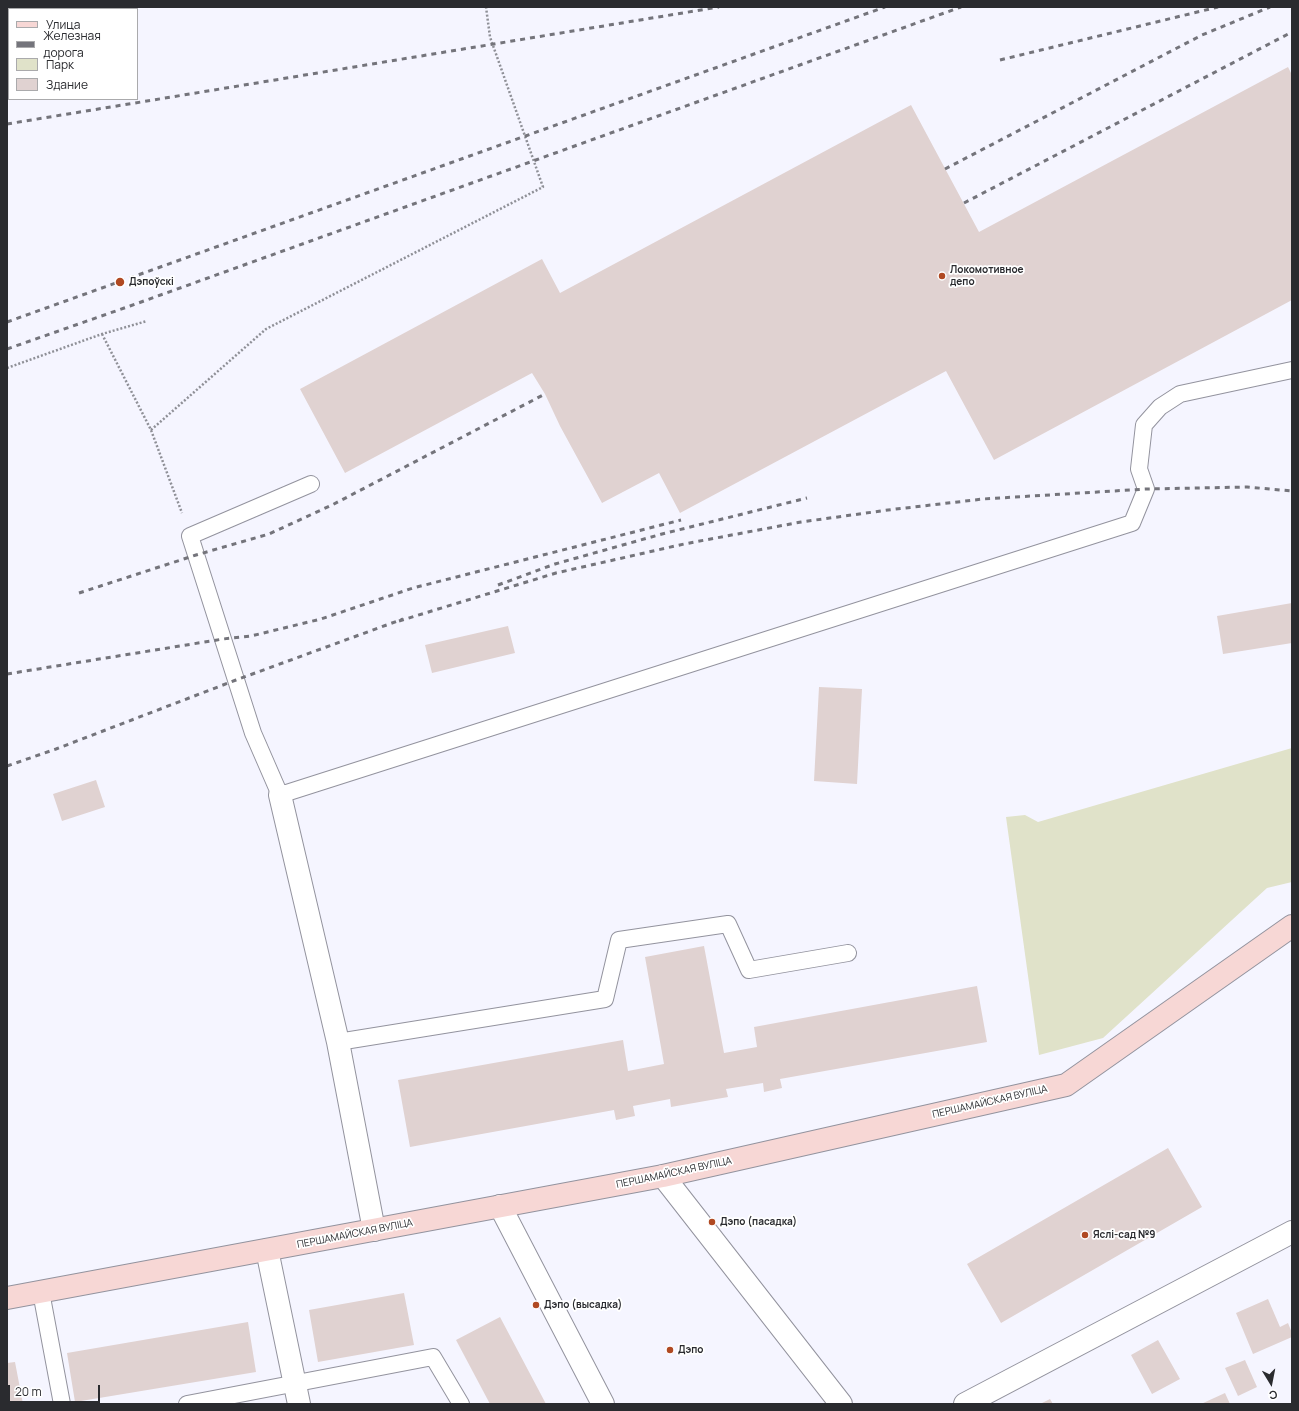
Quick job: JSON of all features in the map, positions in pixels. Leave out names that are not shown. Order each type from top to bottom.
[{"type":"street","points":[[280,795],[338,1042],[374,1230]]},
{"type":"street","name":"ПЕРШАМАЙСКАЯ ВУЛІЦА","points":[[7,1298],[663,1176],[1066,1085],[1292,926]]},
{"type":"street","points":[[663,1176],[841,1404]]},
{"type":"street","points":[[500,1206],[603,1404]]},
{"type":"street","points":[[965,1404],[1292,1232]]},
{"type":"street","points":[[267,1250],[297,1394]]},
{"type":"lane","points":[[311,484],[190,536],[253,733],[280,795],[1132,523],[1146,489],[1139,469],[1144,425],[1160,406],[1180,394],[1292,370]]},
{"type":"lane","points":[[338,1042],[605,999],[619,940],[728,924],[749,970],[848,953]]},
{"type":"lane","points":[[41,1292],[62,1404]]},
{"type":"lane","points":[[187,1404],[297,1394],[433,1357],[461,1404]]},
{"type":"path","points":[[151,430],[266,329],[543,188],[490,37],[486,7]]},
{"type":"path","points":[[7,368],[102,334],[147,321]]},
{"type":"path","points":[[102,334],[151,430],[190,536]]},
{"type":"green space","points":[[1292,748],[1292,882],[1267,888],[1103,1038],[1039,1055],[1006,817],[1025,815],[1038,822]]},
{"type":"building","name":"Локомотивное депо","points":[[1288,67],[1292,75],[1292,300],[994,460],[946,371],[680,513],[659,473],[602,503],[560,426],[545,394],[532,373],[345,473],[300,389],[542,259],[560,293],[911,105],[979,232]]},
{"type":"building","points":[[1292,603],[1292,643],[1223,654],[1217,616]]},
{"type":"building","points":[[508,626],[515,653],[432,673],[425,645]]},
{"type":"building","points":[[819,687],[862,689],[857,784],[814,781]]},
{"type":"building","points":[[96,780],[105,807],[62,821],[53,794]]},
{"type":"building","points":[[704,946],[724,1053],[757,1047],[754,1027],[977,986],[987,1042],[780,1079],[782,1088],[764,1092],[763,1083],[726,1089],[728,1097],[671,1107],[670,1099],[633,1106],[635,1116],[616,1120],[614,1110],[410,1147],[398,1080],[623,1040],[628,1071],[664,1064],[645,957]]},
{"type":"building","name":"Яслі-сад №9","points":[[1168,1148],[1202,1207],[1001,1323],[967,1264]]},
{"type":"building","points":[[404,1293],[414,1345],[318,1362],[309,1310]]},
{"type":"building","points":[[1268,1299],[1280,1327],[1288,1323],[1292,1337],[1253,1354],[1236,1313]]},
{"type":"building","points":[[500,1317],[546,1404],[490,1404],[456,1340]]},
{"type":"building","points":[[248,1322],[256,1372],[75,1402],[67,1353]]},
{"type":"building","points":[[1158,1340],[1180,1379],[1152,1394],[1131,1355]]},
{"type":"building","points":[[1245,1360],[1257,1387],[1238,1396],[1225,1368]]},
{"type":"building","points":[[15,1362],[23,1404],[7,1404],[7,1363]]},
{"type":"building","points":[[1225,1393],[1230,1404],[1201,1404]]},
{"type":"building","points":[[1050,1399],[1053,1404],[1040,1404]]},
{"type":"railway","points":[[7,124],[719,7]]},
{"type":"railway","points":[[7,322],[885,7]]},
{"type":"railway","points":[[7,349],[961,7]]},
{"type":"railway","points":[[1000,60],[1218,7]]},
{"type":"railway","points":[[945,169],[1202,35],[1270,7]]},
{"type":"railway","points":[[964,203],[1292,32]]},
{"type":"railway","points":[[79,593],[196,555],[269,534],[332,505],[545,394]]},
{"type":"railway","points":[[399,621],[556,573],[684,544],[801,522],[983,499],[1146,489],[1247,487],[1292,491]]},
{"type":"railway","points":[[498,585],[555,564],[662,534],[807,498]]},
{"type":"railway","points":[[7,674],[223,639],[251,636],[321,619],[413,588],[681,520]]},
{"type":"railway","points":[[7,766],[403,619]]},
{"type":"place","name":"Локомотивное депо","points":[[942,276]]},
{"type":"place","name":"Дэпоўскі","points":[[120,282]]},
{"type":"place","name":"Дэпо (пасадка)","points":[[712,1222]]},
{"type":"place","name":"Яслі-сад №9","points":[[1085,1235]]},
{"type":"place","name":"Дэпо (высадка)","points":[[536,1305]]},
{"type":"place","name":"Дэпо","points":[[670,1350]]}]
